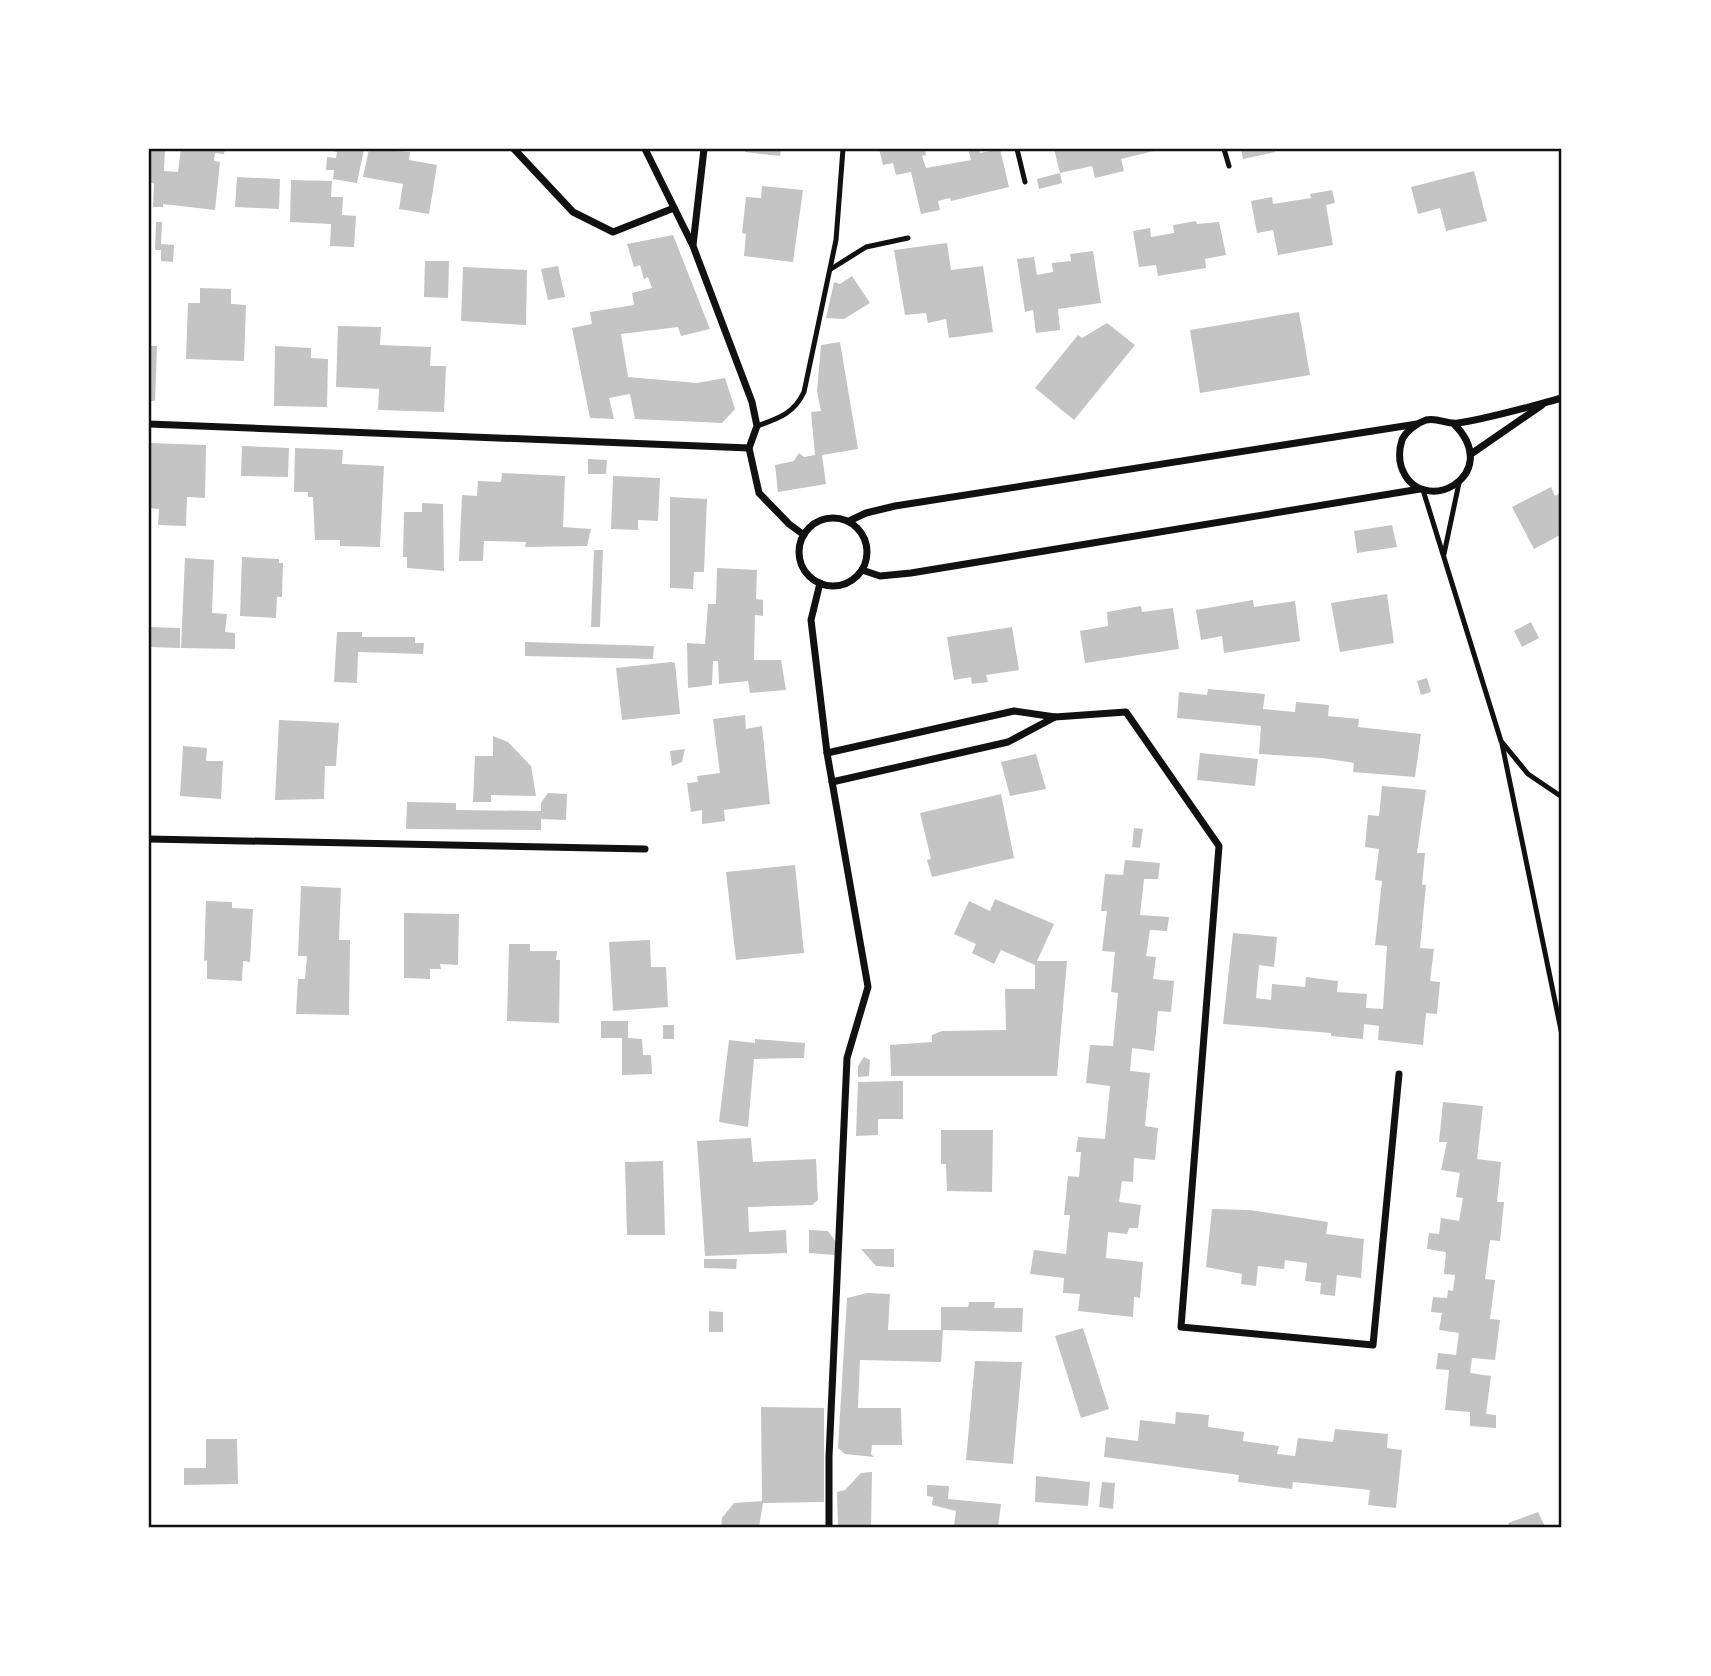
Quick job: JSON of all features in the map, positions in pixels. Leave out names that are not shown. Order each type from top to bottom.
[{"type":"street","points":[[514,149],[573,212],[613,232],[674,208]]},
{"type":"street","points":[[645,149],[693,246],[752,402],[757,426],[749,448],[760,492],[776,511],[804,534]]},
{"type":"street","points":[[693,246],[704,149]]},
{"type":"street","points":[[849,521],[863,535],[867,553],[862,570],[844,584],[820,583],[803,567],[800,545],[804,534],[819,521],[830,518],[849,521],[866,513],[895,506],[1417,424],[1429,419],[1454,424],[1562,398]]},
{"type":"street","points":[[1471,454],[1545,402]]},
{"type":"street","points":[[149,424],[749,448]]},
{"type":"street","points":[[1417,424],[1403,438],[1398,457],[1405,476],[1422,490]]},
{"type":"street","points":[[862,570],[880,576],[911,573],[1422,490],[1442,492],[1459,483],[1468,470],[1471,454],[1466,437],[1454,424]]},
{"type":"street","points":[[820,583],[811,620],[827,753],[868,987],[848,1058],[829,1457],[829,1527]]},
{"type":"street","points":[[827,753],[1014,711],[1055,717],[1126,712],[1219,846],[1181,1327],[1373,1345],[1399,1074]]},
{"type":"street","points":[[832,782],[1009,742],[1055,717]]},
{"type":"street","points":[[149,839],[645,849]]},
{"type":"lane","points":[[757,426],[784,416],[798,405],[804,392],[831,269],[843,149]]},
{"type":"lane","points":[[1017,149],[1026,182]]},
{"type":"lane","points":[[1224,149],[1229,166]]},
{"type":"lane","points":[[831,269],[866,247],[908,237]]},
{"type":"lane","points":[[1444,557],[1459,483]]},
{"type":"lane","points":[[1422,490],[1502,741],[1562,1035]]},
{"type":"lane","points":[[1502,741],[1528,774],[1562,797]]},
{"type":"building","points":[[149,149],[165,149],[164,171],[178,172],[181,149],[225,149],[224,154],[215,153],[214,161],[220,162],[215,210],[163,204],[163,207],[153,207],[154,183],[149,183]]},
{"type":"building","points":[[324,149],[364,149],[357,183],[333,179],[334,170],[326,170],[327,157],[336,158],[337,152]]},
{"type":"building","points":[[369,149],[410,152],[409,160],[437,165],[429,214],[399,209],[403,184],[363,177]]},
{"type":"building","points":[[745,149],[781,149],[780,156],[745,152]]},
{"type":"building","points":[[879,149],[925,149],[926,155],[922,156],[926,168],[971,160],[968,149],[979,149],[980,153],[1000,149],[1009,187],[951,201],[950,198],[938,201],[940,210],[921,214],[911,172],[896,175],[893,163],[883,165]]},
{"type":"building","points":[[1054,149],[1158,150],[1121,159],[1124,171],[1095,178],[1092,166],[1060,173]]},
{"type":"building","points":[[1241,149],[1274,149],[1275,152],[1243,159]]},
{"type":"building","points":[[1474,171],[1487,221],[1446,231],[1440,208],[1418,214],[1411,187]]},
{"type":"building","points":[[1060,173],[1062,183],[1039,189],[1037,179]]},
{"type":"building","points":[[237,177],[280,179],[279,209],[235,207]]},
{"type":"building","points":[[291,180],[332,181],[331,197],[343,197],[342,215],[356,216],[354,247],[330,246],[331,224],[290,222]]},
{"type":"building","points":[[762,186],[803,190],[793,262],[744,256],[746,234],[742,233],[746,197],[761,198]]},
{"type":"building","points":[[1332,190],[1335,203],[1326,205],[1333,245],[1278,255],[1273,230],[1257,233],[1251,201],[1272,197],[1273,204],[1311,198],[1310,194]]},
{"type":"building","points":[[1196,221],[1197,224],[1219,222],[1226,255],[1205,259],[1206,268],[1158,276],[1156,265],[1139,267],[1133,231],[1150,228],[1151,237],[1174,233],[1173,225]]},
{"type":"building","points":[[156,222],[162,222],[161,244],[174,245],[173,262],[161,261],[161,250],[155,250]]},
{"type":"building","points":[[673,235],[710,329],[681,336],[678,327],[621,334],[628,377],[697,383],[725,378],[735,409],[722,423],[635,419],[630,394],[609,398],[614,419],[590,418],[572,328],[592,324],[590,312],[634,305],[632,293],[652,288],[648,277],[644,279],[640,265],[634,267],[627,244]]},
{"type":"building","points":[[947,243],[951,270],[983,266],[993,332],[949,338],[946,319],[928,323],[926,313],[905,315],[894,250]]},
{"type":"building","points":[[1093,251],[1101,303],[1058,309],[1060,330],[1036,333],[1033,310],[1025,312],[1017,259],[1034,257],[1037,275],[1053,272],[1052,263],[1071,261],[1070,254]]},
{"type":"building","points":[[425,261],[449,261],[448,298],[424,297]]},
{"type":"building","points":[[558,266],[565,297],[548,300],[541,269]]},
{"type":"building","points":[[463,267],[527,270],[526,325],[461,321]]},
{"type":"building","points":[[852,276],[870,303],[844,319],[826,318],[834,282],[840,284]]},
{"type":"building","points":[[200,288],[231,289],[231,304],[246,305],[244,361],[186,359],[188,303],[200,303]]},
{"type":"building","points":[[1299,312],[1310,375],[1200,393],[1190,330]]},
{"type":"building","points":[[1107,323],[1135,345],[1074,420],[1035,388],[1078,335],[1082,338]]},
{"type":"building","points":[[338,326],[381,327],[380,345],[431,347],[430,366],[446,366],[444,412],[378,410],[379,389],[336,387]]},
{"type":"building","points":[[840,342],[858,449],[822,455],[826,484],[778,492],[775,465],[794,461],[799,453],[804,457],[815,455],[811,412],[821,411],[817,391],[821,345]]},
{"type":"building","points":[[149,346],[157,346],[155,401],[149,401]]},
{"type":"building","points":[[275,346],[311,348],[311,358],[328,359],[327,407],[274,406]]},
{"type":"building","points":[[149,443],[206,445],[205,498],[187,497],[186,526],[158,525],[159,509],[149,508]]},
{"type":"building","points":[[242,446],[289,448],[288,477],[241,476]]},
{"type":"building","points":[[295,448],[343,450],[342,464],[384,466],[380,547],[340,546],[340,540],[315,540],[313,497],[308,497],[308,492],[294,492]]},
{"type":"building","points":[[588,459],[607,460],[606,474],[588,474]]},
{"type":"building","points":[[502,473],[565,476],[563,527],[591,529],[587,546],[525,547],[526,542],[484,541],[483,561],[459,561],[462,495],[477,496],[478,481],[501,482]]},
{"type":"building","points":[[613,476],[660,478],[658,521],[638,520],[638,530],[611,529]]},
{"type":"building","points":[[1551,487],[1555,496],[1562,492],[1562,534],[1534,549],[1512,507]]},
{"type":"building","points":[[670,497],[707,499],[704,572],[694,572],[693,589],[670,588]]},
{"type":"building","points":[[422,503],[443,504],[444,571],[407,568],[407,557],[403,557],[404,512],[422,512]]},
{"type":"building","points":[[1392,525],[1397,547],[1357,553],[1354,531]]},
{"type":"building","points":[[594,550],[603,550],[600,627],[591,627]]},
{"type":"building","points":[[242,557],[279,559],[279,563],[283,563],[282,597],[277,597],[276,618],[240,616]]},
{"type":"building","points":[[185,558],[214,560],[212,613],[227,614],[225,632],[235,633],[235,649],[181,648]]},
{"type":"building","points":[[717,568],[757,570],[756,599],[763,600],[763,616],[755,615],[754,660],[781,660],[786,690],[750,693],[748,681],[719,684],[718,661],[713,661],[712,685],[688,688],[687,643],[705,644],[708,604],[716,604]]},
{"type":"building","points":[[1387,594],[1394,643],[1340,652],[1331,603]]},
{"type":"building","points":[[1253,600],[1254,607],[1295,601],[1300,641],[1224,653],[1222,636],[1201,640],[1196,610]]},
{"type":"building","points":[[1141,606],[1142,612],[1173,608],[1179,649],[1085,663],[1080,631],[1108,626],[1107,612]]},
{"type":"building","points":[[1531,622],[1539,638],[1522,647],[1514,631]]},
{"type":"building","points":[[149,627],[180,628],[180,648],[149,647]]},
{"type":"building","points":[[1012,627],[1019,670],[986,675],[988,682],[972,684],[971,677],[954,680],[947,637]]},
{"type":"building","points":[[337,632],[362,632],[362,637],[415,637],[415,643],[424,643],[423,654],[358,652],[357,683],[334,682]]},
{"type":"building","points":[[525,642],[654,646],[653,659],[525,656]]},
{"type":"building","points":[[675,663],[680,714],[622,720],[616,668]]},
{"type":"building","points":[[1427,678],[1431,692],[1421,695],[1417,681]]},
{"type":"building","points":[[1208,689],[1265,694],[1263,709],[1295,712],[1296,702],[1329,705],[1328,716],[1359,719],[1358,727],[1421,734],[1415,777],[1353,772],[1354,763],[1322,758],[1259,754],[1261,726],[1177,718],[1179,692],[1207,695]]},
{"type":"building","points":[[745,715],[746,729],[762,726],[770,804],[724,810],[725,821],[702,824],[702,810],[691,812],[687,783],[698,782],[697,776],[720,773],[713,719]]},
{"type":"building","points":[[279,720],[339,723],[336,766],[325,766],[324,799],[275,800]]},
{"type":"building","points":[[493,736],[508,742],[531,766],[536,796],[491,795],[491,802],[473,802],[475,756],[493,756]]},
{"type":"building","points":[[183,746],[207,748],[206,761],[223,761],[221,799],[180,796]]},
{"type":"building","points":[[685,749],[682,762],[672,766],[670,751]]},
{"type":"building","points":[[1200,753],[1258,759],[1255,786],[1197,780]]},
{"type":"building","points":[[1036,754],[1046,789],[1010,796],[1001,762]]},
{"type":"building","points":[[1382,786],[1426,790],[1417,853],[1425,853],[1422,885],[1426,885],[1420,948],[1434,949],[1430,981],[1440,982],[1437,1014],[1426,1013],[1423,1045],[1378,1040],[1379,1026],[1364,1024],[1363,1039],[1331,1036],[1331,1033],[1223,1024],[1233,933],[1277,937],[1274,967],[1259,965],[1256,998],[1271,1000],[1272,984],[1305,987],[1306,977],[1338,981],[1337,992],[1367,994],[1366,1008],[1383,1009],[1387,946],[1375,945],[1382,881],[1375,880],[1379,849],[1365,847],[1368,815],[1379,816]]},
{"type":"building","points":[[548,793],[567,794],[566,820],[541,819],[541,830],[406,829],[407,802],[456,803],[456,810],[541,811],[541,803]]},
{"type":"building","points":[[1001,794],[1014,858],[932,877],[927,860],[931,859],[920,813]]},
{"type":"building","points":[[1134,828],[1143,829],[1140,848],[1132,847]]},
{"type":"building","points":[[1125,860],[1160,863],[1158,879],[1144,879],[1140,915],[1169,917],[1167,931],[1150,930],[1146,956],[1156,957],[1153,979],[1174,981],[1171,1012],[1158,1011],[1154,1051],[1132,1048],[1130,1071],[1150,1073],[1145,1126],[1158,1128],[1155,1160],[1134,1158],[1133,1182],[1122,1181],[1119,1202],[1141,1205],[1138,1228],[1129,1228],[1127,1234],[1108,1232],[1106,1258],[1143,1262],[1140,1298],[1134,1297],[1133,1317],[1078,1311],[1080,1294],[1063,1293],[1064,1278],[1030,1274],[1034,1250],[1066,1254],[1070,1215],[1064,1215],[1068,1176],[1079,1177],[1081,1152],[1076,1152],[1078,1137],[1105,1139],[1110,1086],[1086,1083],[1090,1045],[1113,1046],[1118,993],[1111,992],[1115,952],[1102,951],[1107,911],[1101,911],[1105,874],[1123,875]]},
{"type":"building","points":[[795,865],[804,953],[736,960],[726,872]]},
{"type":"building","points":[[301,886],[341,888],[339,940],[350,940],[349,1015],[296,1014],[298,979],[305,979],[307,956],[298,956]]},
{"type":"building","points":[[995,899],[1054,924],[1037,961],[1067,961],[1057,1076],[891,1076],[890,1045],[932,1042],[932,1035],[942,1031],[1006,1030],[1005,989],[1035,989],[1035,965],[1001,950],[994,964],[972,953],[976,944],[954,934],[969,901],[990,911]]},
{"type":"building","points":[[206,901],[232,902],[232,908],[253,909],[250,962],[243,961],[242,981],[207,979],[207,960],[204,961]]},
{"type":"building","points":[[404,913],[459,914],[458,965],[440,964],[441,969],[430,969],[430,979],[404,978]]},
{"type":"building","points":[[650,940],[651,967],[666,967],[668,1007],[613,1011],[609,942]]},
{"type":"building","points":[[509,944],[530,944],[530,951],[557,951],[556,960],[560,960],[559,1023],[507,1021]]},
{"type":"building","points":[[601,1021],[628,1021],[628,1038],[642,1039],[643,1055],[651,1055],[652,1074],[622,1075],[622,1038],[601,1038]]},
{"type":"building","points":[[663,1025],[674,1025],[674,1039],[663,1039]]},
{"type":"building","points":[[755,1039],[805,1043],[804,1058],[754,1059],[748,1127],[719,1122],[729,1040],[755,1043]]},
{"type":"building","points":[[864,1057],[870,1060],[869,1076],[858,1077],[858,1066]]},
{"type":"building","points":[[903,1081],[903,1119],[878,1119],[878,1135],[856,1136],[858,1082]]},
{"type":"building","points":[[1443,1102],[1483,1106],[1477,1159],[1501,1162],[1497,1202],[1504,1202],[1500,1241],[1490,1240],[1485,1279],[1495,1280],[1490,1319],[1500,1320],[1495,1360],[1472,1358],[1470,1373],[1491,1376],[1486,1414],[1496,1415],[1496,1428],[1470,1426],[1470,1412],[1445,1410],[1449,1370],[1436,1369],[1438,1353],[1456,1355],[1459,1333],[1439,1330],[1442,1313],[1431,1312],[1433,1297],[1447,1298],[1448,1290],[1453,1291],[1455,1275],[1444,1274],[1446,1252],[1427,1249],[1429,1233],[1439,1234],[1441,1218],[1459,1221],[1463,1198],[1456,1197],[1460,1173],[1441,1170],[1447,1142],[1439,1142]]},
{"type":"building","points":[[941,1130],[993,1130],[992,1192],[947,1191],[946,1164],[941,1164]]},
{"type":"building","points":[[751,1138],[753,1162],[816,1159],[818,1200],[812,1205],[748,1207],[749,1232],[786,1230],[787,1253],[705,1256],[697,1141]]},
{"type":"building","points":[[663,1161],[665,1235],[627,1235],[625,1162]]},
{"type":"building","points":[[1212,1209],[1250,1210],[1328,1222],[1326,1234],[1364,1239],[1361,1278],[1337,1275],[1335,1296],[1320,1294],[1321,1283],[1305,1281],[1307,1263],[1285,1260],[1284,1269],[1258,1266],[1256,1286],[1241,1284],[1242,1274],[1206,1267]]},
{"type":"building","points":[[809,1230],[828,1231],[836,1242],[835,1255],[809,1253]]},
{"type":"building","points":[[861,1249],[894,1249],[894,1267],[876,1266]]},
{"type":"building","points":[[704,1259],[737,1259],[736,1269],[704,1268]]},
{"type":"building","points":[[867,1293],[890,1294],[888,1330],[941,1330],[941,1307],[968,1307],[969,1302],[995,1302],[994,1308],[1023,1308],[1022,1332],[943,1330],[941,1362],[860,1360],[858,1408],[901,1408],[902,1445],[872,1445],[871,1454],[874,1457],[845,1454],[838,1448],[847,1298]]},
{"type":"building","points":[[709,1311],[723,1312],[723,1332],[709,1332]]},
{"type":"building","points":[[1083,1328],[1109,1409],[1081,1418],[1055,1336]]},
{"type":"building","points":[[975,1361],[1022,1362],[1013,1464],[966,1460]]},
{"type":"building","points":[[761,1407],[824,1408],[824,1502],[763,1503],[759,1527],[721,1527],[722,1518],[734,1503],[762,1501]]},
{"type":"building","points":[[1176,1412],[1209,1415],[1208,1427],[1244,1432],[1243,1441],[1279,1446],[1277,1454],[1295,1456],[1298,1438],[1333,1442],[1335,1429],[1388,1434],[1387,1448],[1402,1450],[1396,1508],[1368,1505],[1370,1490],[1293,1482],[1292,1489],[1238,1482],[1239,1475],[1104,1457],[1106,1437],[1138,1441],[1140,1420],[1175,1424]]},
{"type":"building","points":[[206,1439],[237,1439],[238,1484],[184,1485],[184,1468],[206,1468]]},
{"type":"building","points":[[872,1472],[871,1527],[838,1527],[837,1492],[845,1490],[861,1473]]},
{"type":"building","points":[[1036,1476],[1090,1482],[1088,1506],[1035,1502]]},
{"type":"building","points":[[1102,1482],[1115,1483],[1113,1509],[1099,1507]]},
{"type":"building","points":[[927,1485],[949,1486],[948,1499],[1001,1504],[998,1527],[954,1525],[956,1511],[932,1505],[933,1497],[927,1496]]},
{"type":"building","points":[[1538,1512],[1545,1527],[1510,1527],[1508,1523]]}]
